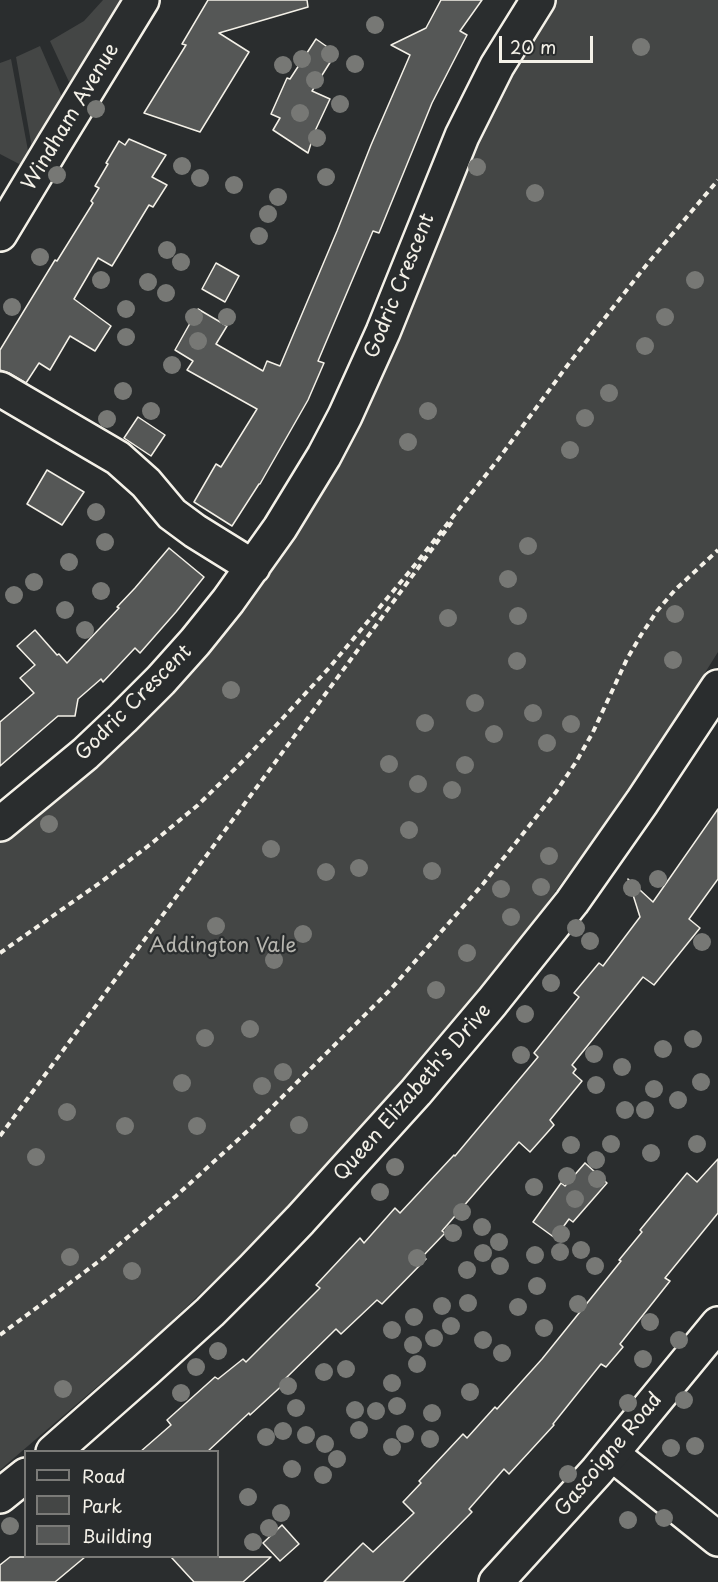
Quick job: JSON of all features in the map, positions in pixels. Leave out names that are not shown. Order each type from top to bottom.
[{"type":"street","name":"Windham Avenue","points":[[0,234],[10,196],[58,136],[142,0]]},
{"type":"street","name":"Godric Crescent","points":[[0,824],[85,754],[131,711],[195,642],[253,567],[306,486],[345,416],[383,332],[466,126],[497,66],[538,0]]},
{"type":"street","points":[[0,389],[118,458],[146,483],[172,514],[253,567]]},
{"type":"street","name":"Queen Elizabeth's Drive","points":[[55,1450],[210,1312],[300,1221],[424,1084],[580,892],[718,687]]},
{"type":"street","name":"Gascoigne Road","points":[[496,1582],[612,1454],[718,1324]]},
{"type":"street","points":[[612,1454],[718,1539]]},
{"type":"street","points":[[0,1496],[24,1477]]},
{"type":"path","points":[[0,1136],[567,366],[648,263],[718,180]]},
{"type":"path","points":[[0,953],[152,843],[198,805],[246,758],[329,668],[497,461]]},
{"type":"path","points":[[0,1335],[102,1259],[176,1196],[252,1128],[390,990],[483,884],[556,792],[593,732],[622,668],[640,635],[675,590],[718,550]]},
{"type":"green space","points":[[103,0],[124,0],[70,84],[50,41],[84,21]]},
{"type":"green space","name":"Addington Vale","points":[[553,0],[718,0],[718,652],[603,826],[542,910],[462,1009],[378,1107],[297,1197],[228,1267],[155,1337],[0,1470],[0,839],[234,615],[474,138]]},
{"type":"green space","points":[[40,46],[63,99],[32,148],[16,57]]},
{"type":"green space","points":[[11,59],[29,156],[21,165],[0,154],[0,63]]},
{"type":"building","points":[[208,0],[307,0],[308,7],[219,33],[249,52],[200,132],[144,113],[186,45],[182,44]]},
{"type":"building","points":[[441,0],[482,0],[460,31],[467,35],[432,103],[379,233],[373,231],[318,361],[324,363],[308,400],[260,484],[232,526],[194,502],[216,464],[221,467],[257,409],[187,370],[193,361],[175,350],[198,309],[227,326],[216,344],[263,371],[267,361],[280,366],[410,55],[391,45],[426,28]]},
{"type":"building","points":[[316,39],[336,53],[312,91],[330,99],[315,131],[308,153],[273,130],[280,118],[271,114],[287,78],[290,79]]},
{"type":"building","points":[[129,139],[166,155],[152,177],[167,185],[153,207],[149,205],[112,266],[98,258],[74,299],[111,326],[95,351],[70,336],[50,370],[39,363],[26,383],[0,370],[0,350],[93,203],[91,201],[99,188],[95,186],[119,141],[125,145]]},
{"type":"building","points":[[216,263],[239,276],[225,302],[202,289]]},
{"type":"building","points":[[138,417],[165,435],[151,456],[124,438]]},
{"type":"building","points":[[47,470],[84,492],[62,525],[27,504]]},
{"type":"building","points":[[169,548],[204,577],[140,653],[135,648],[103,682],[101,679],[78,699],[75,716],[58,716],[0,766],[0,722],[34,693],[20,678],[35,665],[17,646],[35,630],[67,663],[119,608],[117,607]]},
{"type":"building","points":[[718,809],[718,879],[689,919],[700,928],[654,985],[643,977],[572,1065],[576,1069],[573,1073],[582,1081],[550,1120],[554,1125],[530,1152],[519,1142],[442,1231],[445,1233],[423,1256],[426,1259],[382,1304],[377,1300],[341,1334],[336,1329],[285,1379],[287,1381],[209,1450],[142,1450],[171,1425],[167,1420],[215,1377],[218,1379],[243,1359],[246,1362],[320,1288],[316,1285],[360,1238],[364,1243],[395,1208],[400,1213],[455,1156],[538,1057],[534,1053],[579,997],[574,993],[599,963],[603,966],[640,917],[628,879],[653,902]]},
{"type":"building","points":[[718,1159],[718,1213],[665,1278],[670,1281],[620,1344],[623,1347],[606,1367],[601,1364],[554,1425],[509,1474],[504,1469],[469,1509],[472,1512],[403,1582],[324,1582],[363,1543],[373,1552],[414,1513],[403,1502],[421,1483],[419,1481],[463,1434],[467,1438],[495,1407],[497,1409],[542,1359],[621,1261],[619,1260],[642,1232],[640,1230],[687,1173],[697,1182]]},
{"type":"building","points":[[585,1163],[607,1183],[573,1222],[569,1219],[555,1238],[533,1222],[561,1183],[565,1186]]},
{"type":"building","points":[[282,1525],[299,1544],[280,1561],[263,1543]]},
{"type":"building","points":[[10,1557],[84,1558],[55,1582],[0,1582],[0,1565]]},
{"type":"building","points":[[271,1557],[243,1582],[194,1582],[172,1558]]}]
